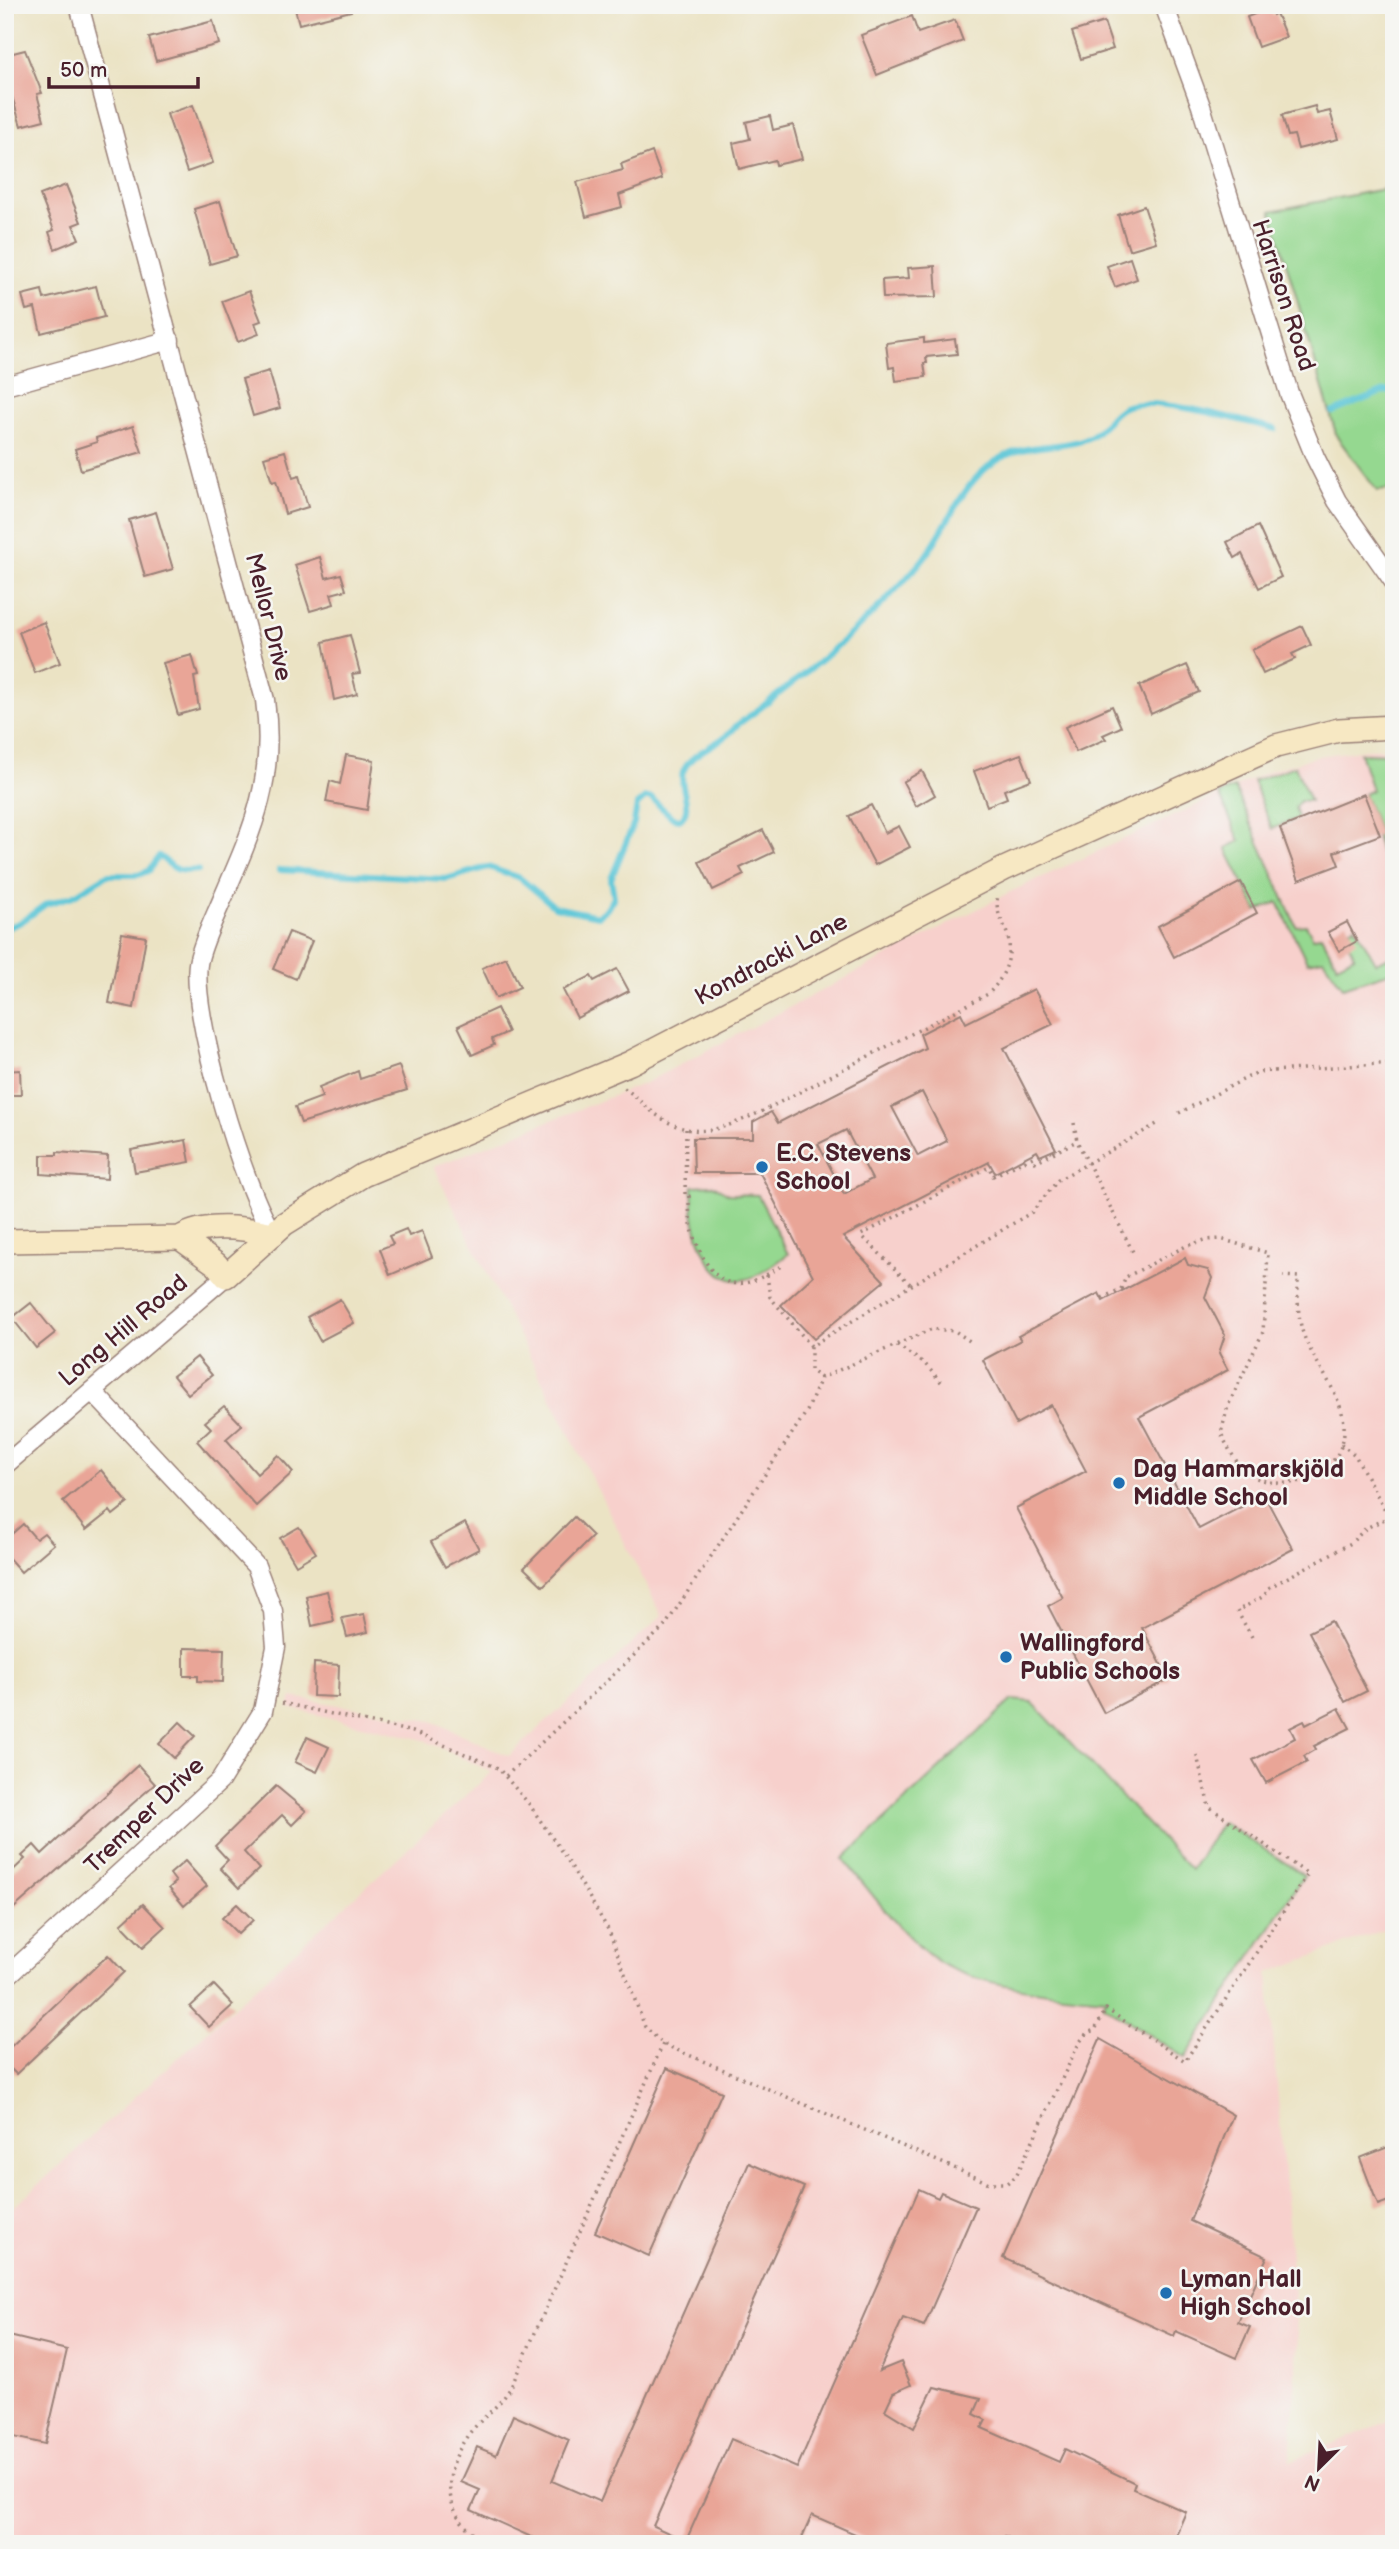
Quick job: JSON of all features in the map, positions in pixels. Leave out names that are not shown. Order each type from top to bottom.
[{"type":"main road","name":"Kondracki Lane","points":[[273,1234],[297,1215],[363,1175],[630,1063],[956,892],[1217,770],[1301,738],[1339,730],[1394,727]]},
{"type":"main road","points":[[5,1241],[180,1238],[195,1231],[234,1228],[273,1234]]},
{"type":"main road","name":"Long Hill Road","points":[[226,1276],[273,1234]]},
{"type":"main road","points":[[180,1238],[216,1264],[226,1276]]},
{"type":"street","name":"Mellor Drive","points":[[79,5],[257,661],[268,719],[269,754],[263,796],[201,952],[196,981],[203,1031],[251,1195],[273,1234]]},
{"type":"street","name":"Harrison Road","points":[[1164,5],[1201,106],[1289,393],[1336,501],[1394,582]]},
{"type":"street","points":[[5,386],[170,340]]},
{"type":"street","name":"Long Hill Road","points":[[5,1465],[226,1276]]},
{"type":"street","name":"Tremper Drive","points":[[5,1978],[220,1781],[263,1711],[276,1647],[273,1611],[256,1566],[92,1391]]},
{"type":"path","points":[[624,1088],[654,1114],[686,1129],[711,1131],[743,1120],[988,994],[1002,981],[1009,951],[1008,937],[995,906],[998,892]]},
{"type":"path","points":[[1179,1113],[1258,1072],[1394,1063]]},
{"type":"path","points":[[1074,1123],[1077,1140],[1134,1254]]},
{"type":"path","points":[[811,1346],[1032,1212],[1058,1180],[1157,1124]]},
{"type":"path","points":[[686,1129],[685,1195],[689,1196],[689,1226],[709,1269],[719,1280],[730,1284],[750,1282],[784,1264]]},
{"type":"path","points":[[910,1284],[861,1235],[989,1167],[993,1176],[1033,1157],[1035,1162],[1077,1140]]},
{"type":"path","points":[[1102,1298],[1121,1289],[1126,1278],[1186,1246],[1205,1240],[1221,1239],[1268,1253],[1263,1332],[1228,1406],[1221,1433],[1241,1467],[1255,1478],[1277,1485],[1298,1484],[1326,1470],[1341,1444],[1344,1425],[1338,1402],[1304,1335],[1298,1312],[1297,1278],[1283,1276]]},
{"type":"path","points":[[767,1275],[770,1297],[811,1346],[811,1371],[821,1378]]},
{"type":"path","points":[[506,1776],[665,1626],[807,1411],[821,1378],[932,1329],[945,1328],[971,1342]]},
{"type":"path","points":[[897,1345],[925,1364],[942,1383]]},
{"type":"path","points":[[1252,1637],[1237,1611],[1264,1596],[1270,1587],[1351,1544],[1366,1528],[1391,1517],[1355,1455],[1341,1444]]},
{"type":"path","points":[[267,1699],[413,1732],[498,1768],[568,1861],[609,1931],[628,1975],[640,2018],[653,2036],[663,2044],[989,2183],[1007,2183],[1022,2166],[1079,2043],[1087,2033],[1095,2030],[1106,2009],[1185,2061],[1308,1874],[1209,1807],[1196,1751]]},
{"type":"path","points":[[490,2544],[466,2528],[458,2517],[449,2487],[452,2468],[469,2434],[505,2399],[511,2387],[663,2044]]},
{"type":"shaded area","name":"Wallingford Public Schools","points":[[1367,749],[1394,749],[1394,1926],[1268,1973],[1298,2346],[1290,2461],[1394,2419],[1394,2544],[6,2544],[5,2215],[492,1772],[424,1740],[289,1708],[292,1697],[432,1721],[509,1756],[662,1616],[433,1167],[643,1084],[1008,893],[1272,770],[1319,756]]},
{"type":"green space","points":[[1394,187],[1394,489],[1377,491],[1337,437],[1271,211]]},
{"type":"green space","points":[[1360,753],[1394,754],[1394,853],[1391,857],[1382,856],[1376,836],[1380,834],[1364,794],[1372,790]]},
{"type":"green space","points":[[1295,766],[1310,801],[1300,801],[1295,807],[1298,818],[1272,829],[1253,781]]},
{"type":"green space","points":[[1235,788],[1296,926],[1306,925],[1313,938],[1321,935],[1337,965],[1355,956],[1349,945],[1350,929],[1355,926],[1376,963],[1394,955],[1394,971],[1343,987],[1323,959],[1307,962],[1278,902],[1257,911],[1226,848],[1240,841],[1219,794]]},
{"type":"green space","points":[[713,1185],[729,1194],[758,1195],[788,1254],[752,1277],[741,1280],[721,1274],[703,1249],[693,1211],[693,1186]]},
{"type":"green space","points":[[1012,1700],[1032,1702],[1191,1870],[1222,1822],[1304,1875],[1185,2058],[1103,2005],[1107,1998],[1045,1992],[996,1983],[939,1962],[912,1940],[843,1859]]},
{"type":"building","points":[[294,5],[350,5],[351,11],[299,24]]},
{"type":"building","points":[[1270,8],[1273,15],[1276,13],[1286,37],[1258,47],[1247,17]]},
{"type":"building","points":[[912,16],[918,33],[955,20],[963,41],[877,75],[861,35]]},
{"type":"building","points":[[213,21],[219,44],[156,61],[149,38]]},
{"type":"building","points":[[1104,22],[1113,49],[1081,59],[1072,32]]},
{"type":"building","points":[[25,50],[42,93],[37,94],[44,120],[21,126],[5,73],[5,55]]},
{"type":"building","points":[[193,105],[213,163],[187,172],[167,114]]},
{"type":"building","points":[[1315,106],[1317,114],[1330,111],[1338,139],[1298,149],[1294,135],[1288,136],[1282,115]]},
{"type":"building","points":[[770,116],[773,130],[793,125],[802,159],[776,165],[775,160],[739,169],[733,143],[750,139],[746,122]]},
{"type":"building","points":[[652,152],[662,179],[619,195],[622,207],[586,217],[577,182],[623,170],[621,164]]},
{"type":"building","points":[[66,185],[81,222],[73,225],[79,239],[55,249],[49,232],[54,230],[40,195]]},
{"type":"building","points":[[220,201],[237,256],[210,264],[194,209]]},
{"type":"building","points":[[1144,206],[1156,242],[1129,250],[1118,215]]},
{"type":"building","points":[[1130,258],[1137,279],[1115,287],[1107,266]]},
{"type":"building","points":[[935,266],[937,297],[883,298],[882,280],[909,278],[908,268]]},
{"type":"building","points":[[96,286],[104,317],[41,333],[35,308],[26,310],[22,295],[42,290],[44,299]]},
{"type":"building","points":[[249,291],[261,321],[255,323],[259,334],[238,342],[222,301]]},
{"type":"building","points":[[924,338],[924,343],[955,339],[957,354],[926,357],[926,377],[896,381],[894,367],[889,368],[886,343]]},
{"type":"building","points":[[269,371],[280,408],[253,416],[242,379]]},
{"type":"building","points":[[133,426],[142,452],[81,470],[75,449],[97,442],[96,438]]},
{"type":"building","points":[[285,451],[293,478],[299,476],[308,507],[285,514],[276,481],[272,482],[264,457]]},
{"type":"building","points":[[156,512],[173,569],[145,577],[129,520]]},
{"type":"building","points":[[1258,526],[1281,577],[1259,588],[1242,554],[1235,558],[1227,542]]},
{"type":"building","points":[[320,557],[326,578],[341,574],[346,590],[331,594],[334,604],[310,611],[295,565]]},
{"type":"building","points":[[44,622],[60,663],[35,673],[19,632]]},
{"type":"building","points":[[1302,626],[1311,645],[1292,654],[1295,659],[1263,674],[1252,650]]},
{"type":"building","points":[[350,635],[360,673],[352,674],[357,694],[334,700],[323,642]]},
{"type":"building","points":[[192,655],[198,676],[194,677],[199,709],[178,715],[163,663]]},
{"type":"building","points":[[1187,665],[1199,692],[1151,714],[1139,686]]},
{"type":"building","points":[[1112,706],[1121,727],[1103,735],[1106,739],[1076,752],[1065,727]]},
{"type":"building","points":[[1021,754],[1031,780],[1004,790],[1007,798],[987,806],[974,771]]},
{"type":"building","points":[[346,755],[374,760],[367,810],[326,802],[330,781],[340,784]]},
{"type":"building","points":[[922,771],[935,795],[916,806],[903,782]]},
{"type":"building","points":[[1364,794],[1380,835],[1334,852],[1339,865],[1299,880],[1280,828]]},
{"type":"building","points":[[871,805],[885,833],[899,826],[910,847],[875,865],[849,816]]},
{"type":"building","points":[[763,830],[774,852],[740,868],[744,875],[713,890],[699,862]]},
{"type":"building","points":[[1241,882],[1257,913],[1174,957],[1158,926]]},
{"type":"building","points":[[1347,922],[1357,941],[1339,951],[1328,932]]},
{"type":"building","points":[[289,932],[312,941],[296,979],[273,969]]},
{"type":"building","points":[[122,933],[146,937],[134,1008],[109,1003]]},
{"type":"building","points":[[506,957],[520,987],[496,998],[482,968]]},
{"type":"building","points":[[617,969],[629,991],[577,1018],[563,990],[591,976],[594,981]]},
{"type":"building","name":"E.C. Stevens School","points":[[1034,989],[1053,1024],[1004,1048],[1056,1149],[1040,1156],[1037,1151],[995,1173],[989,1162],[843,1237],[884,1281],[814,1339],[781,1305],[813,1276],[760,1173],[694,1173],[693,1138],[753,1138],[753,1122],[771,1112],[778,1123],[925,1048],[920,1034],[961,1013],[966,1023]],"holes":[[[922,1092],[947,1141],[918,1156],[892,1107]],[[846,1130],[872,1179],[844,1194],[818,1144]]]},
{"type":"building","points":[[497,1008],[508,1032],[492,1039],[494,1045],[472,1055],[458,1026]]},
{"type":"building","points":[[399,1066],[407,1090],[301,1123],[295,1107],[322,1097],[319,1087],[358,1071],[360,1079]]},
{"type":"building","points":[[20,1070],[21,1095],[5,1095],[5,1071]]},
{"type":"building","points":[[186,1140],[190,1162],[135,1172],[131,1150]]},
{"type":"building","points":[[57,1152],[108,1156],[107,1179],[41,1174],[41,1155],[57,1155]]},
{"type":"building","points":[[406,1229],[409,1236],[422,1231],[432,1257],[390,1275],[380,1249],[393,1244],[389,1236]]},
{"type":"building","name":"Dag Hammarskjöld Middle School","points":[[1185,1258],[1188,1265],[1208,1270],[1212,1278],[1205,1297],[1225,1335],[1219,1353],[1228,1370],[1139,1417],[1199,1529],[1264,1495],[1293,1549],[1142,1628],[1169,1679],[1104,1713],[1048,1606],[1063,1598],[1016,1508],[1086,1471],[1051,1405],[1016,1424],[983,1360],[1021,1340],[1018,1336],[1099,1293],[1103,1301]]},
{"type":"building","points":[[340,1299],[354,1323],[320,1341],[307,1317]]},
{"type":"building","points":[[31,1303],[55,1333],[36,1348],[12,1318]]},
{"type":"building","points":[[197,1357],[212,1375],[188,1394],[173,1376]]},
{"type":"building","points":[[224,1406],[242,1425],[226,1439],[257,1474],[278,1455],[293,1472],[256,1506],[197,1441],[211,1428],[205,1422]]},
{"type":"building","points":[[101,1470],[128,1503],[113,1515],[110,1511],[86,1530],[63,1501]]},
{"type":"building","points":[[574,1517],[593,1536],[543,1586],[524,1568]]},
{"type":"building","points":[[465,1523],[479,1549],[445,1567],[431,1542]]},
{"type":"building","points":[[23,1524],[36,1539],[44,1533],[54,1544],[21,1572],[5,1554],[5,1540]]},
{"type":"building","points":[[299,1527],[316,1553],[296,1565],[280,1538]]},
{"type":"building","points":[[327,1591],[334,1621],[312,1626],[306,1596]]},
{"type":"building","points":[[364,1614],[368,1632],[347,1637],[342,1618]]},
{"type":"building","points":[[1331,1621],[1367,1691],[1345,1702],[1309,1632]]},
{"type":"building","points":[[184,1648],[224,1649],[223,1682],[198,1681],[198,1676],[184,1676]]},
{"type":"building","points":[[314,1663],[339,1665],[338,1697],[313,1696]]},
{"type":"building","points":[[1339,1708],[1350,1728],[1314,1746],[1316,1749],[1304,1756],[1307,1762],[1266,1783],[1253,1760],[1295,1738],[1290,1728],[1304,1721],[1306,1725]]},
{"type":"building","points":[[180,1722],[195,1736],[174,1758],[159,1744]]},
{"type":"building","points":[[307,1737],[329,1747],[317,1772],[295,1762]]},
{"type":"building","points":[[138,1765],[155,1784],[5,1916],[5,1878],[25,1859],[22,1856],[34,1845],[42,1854]]},
{"type":"building","points":[[276,1786],[306,1811],[292,1825],[282,1815],[244,1852],[259,1869],[239,1888],[220,1868],[228,1860],[215,1846]]},
{"type":"building","points":[[185,1861],[207,1886],[184,1906],[169,1888],[176,1882],[170,1874]]},
{"type":"building","points":[[143,1904],[165,1927],[143,1947],[121,1924]]},
{"type":"building","points":[[237,1904],[253,1920],[238,1934],[222,1918]]},
{"type":"building","points":[[108,1955],[124,1972],[16,2074],[5,2063],[5,2052]]},
{"type":"building","points":[[214,1985],[233,2005],[209,2027],[190,2007]]},
{"type":"building","points":[[1100,2039],[1233,2115],[1190,2221],[1267,2257],[1238,2322],[1250,2327],[1236,2358],[1176,2331],[1174,2336],[1003,2258]]},
{"type":"building","points":[[667,2068],[722,2092],[649,2256],[595,2232]]},
{"type":"building","points":[[1388,2147],[1394,2163],[1394,2199],[1378,2205],[1360,2158]]},
{"type":"building","points":[[749,2163],[804,2187],[653,2526],[686,2541],[731,2439],[797,2468],[919,2189],[938,2198],[941,2192],[976,2207],[924,2326],[903,2318],[879,2371],[901,2362],[911,2385],[893,2393],[885,2410],[914,2428],[934,2387],[981,2398],[974,2414],[986,2420],[982,2428],[1059,2462],[1065,2449],[1135,2483],[1133,2489],[1186,2512],[1172,2544],[1022,2544],[1005,2536],[1001,2544],[878,2544],[812,2515],[799,2544],[547,2544],[471,2510],[480,2490],[461,2482],[477,2447],[496,2455],[513,2415],[569,2440],[552,2481],[600,2502]]},
{"type":"building","points":[[5,2335],[67,2350],[45,2444],[5,2435]]},
{"type":"waterway","points":[[1333,412],[1385,391],[1394,392]]},
{"type":"waterway","points":[[279,870],[446,879],[488,867],[520,878],[555,907],[598,916],[607,909],[614,897],[611,879],[634,823],[637,805],[645,798],[651,798],[673,818],[681,819],[686,808],[682,778],[687,764],[810,669],[878,608],[920,563],[966,490],[990,465],[1015,452],[1088,438],[1119,410],[1138,404],[1199,410],[1275,429]]},
{"type":"waterway","points":[[5,929],[21,922],[46,904],[73,896],[107,875],[138,875],[148,871],[159,856],[179,870],[198,870]]},
{"type":"place","name":"E.C. Stevens School","points":[[762,1167]]},
{"type":"place","name":"Dag Hammarskjöld Middle School","points":[[1119,1483]]},
{"type":"place","name":"Wallingford Public Schools","points":[[1006,1657]]},
{"type":"place","name":"Lyman Hall High School","points":[[1166,2293]]}]
